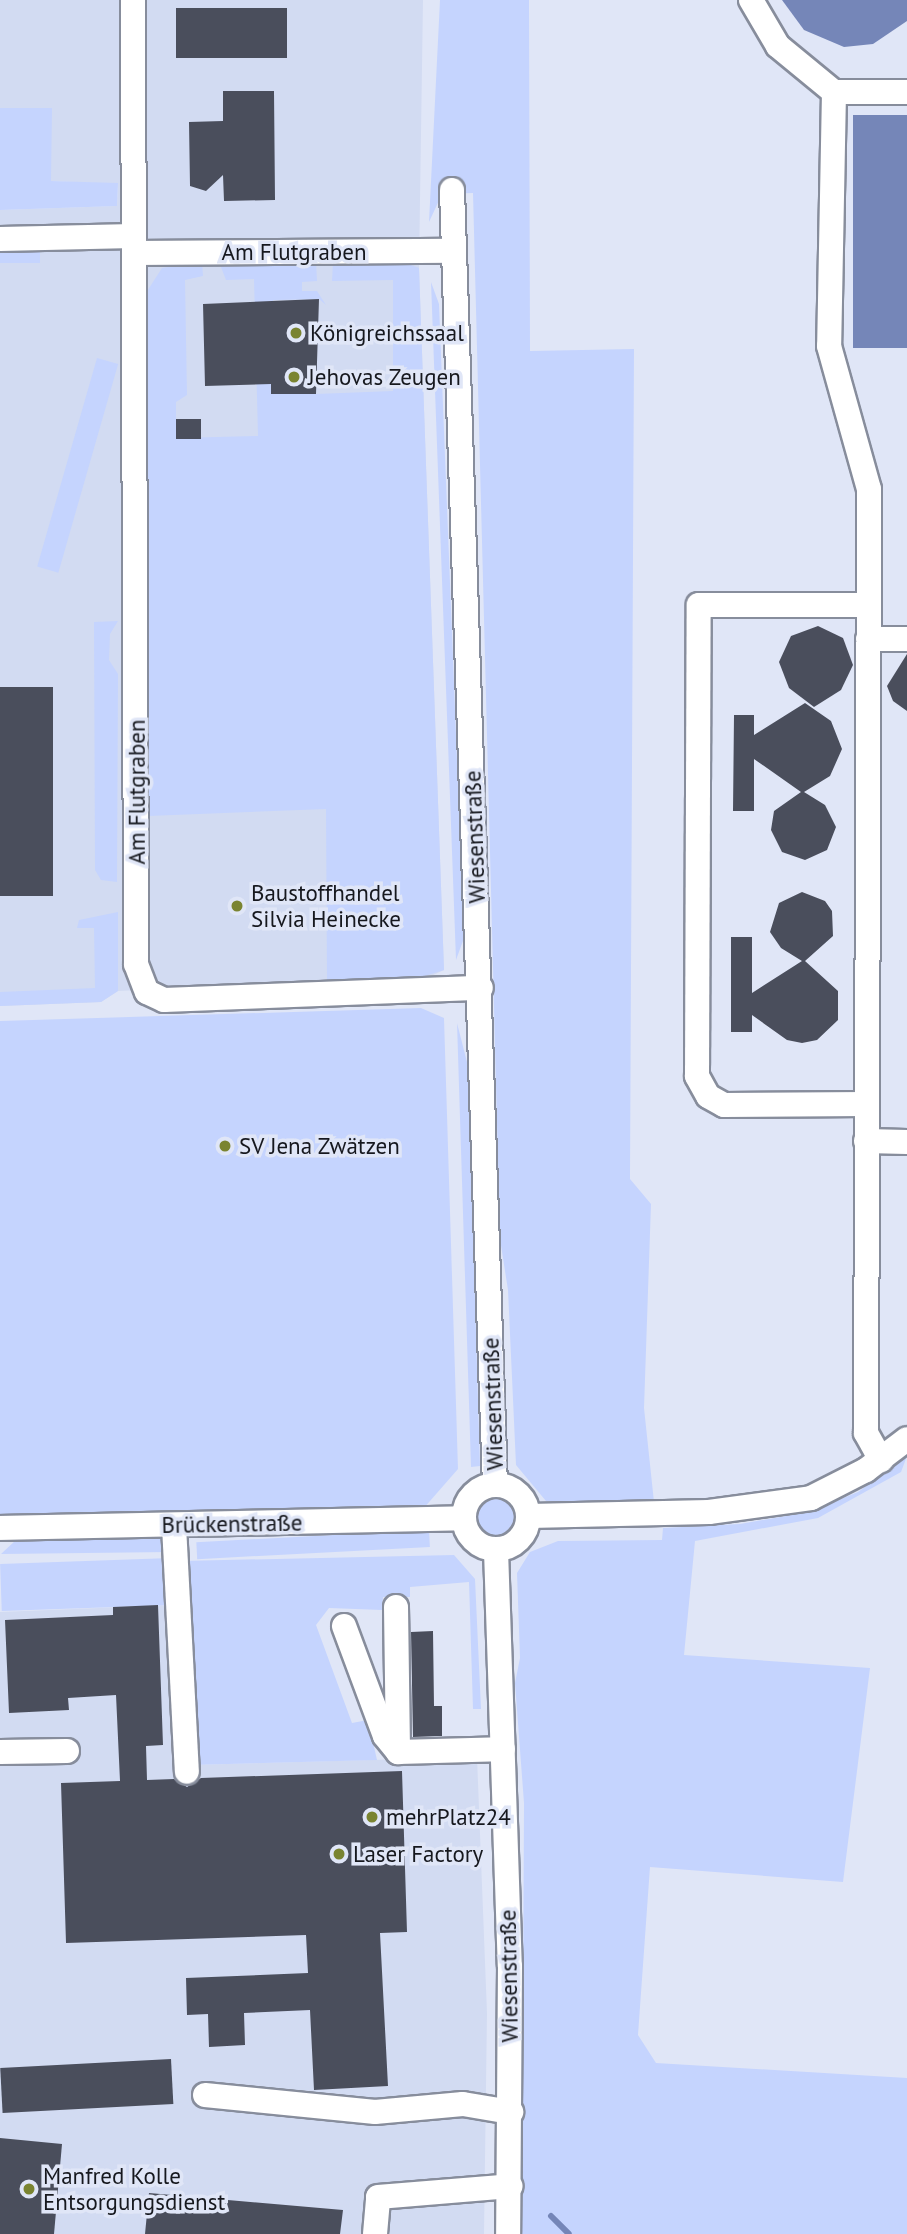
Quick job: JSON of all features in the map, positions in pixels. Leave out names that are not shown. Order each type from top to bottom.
[{"type":"street","name":"Am Flutgraben","points":[[133,0],[136,964],[147,992],[164,1000],[481,988]]},
{"type":"street","points":[[751,0],[778,46],[834,92],[907,92]]},
{"type":"street","points":[[834,92],[830,346],[869,489],[866,1433],[881,1460]]},
{"type":"street","name":"Wiesenstraße","points":[[452,190],[481,988],[495,1485]]},
{"type":"street","points":[[0,239],[134,244]]},
{"type":"street","name":"Am Flutgraben","points":[[134,244],[453,251]]},
{"type":"street","points":[[866,1104],[724,1105],[708,1096],[697,1076],[697,1049],[699,605],[867,605]]},
{"type":"street","points":[[867,639],[907,639]]},
{"type":"street","points":[[866,1141],[907,1142]]},
{"type":"street","points":[[528,1516],[760,1507],[811,1498],[881,1460],[907,1439]]},
{"type":"street","points":[[495,1485],[514,1490],[528,1516],[516,1543],[496,1550],[471,1537],[464,1518],[477,1492],[495,1485]]},
{"type":"street","name":"Brückenstraße","points":[[0,1528],[464,1518]]},
{"type":"street","points":[[174,1526],[187,1772]]},
{"type":"street","name":"Wiesenstraße","points":[[496,1550],[510,2112],[511,2186],[508,2234]]},
{"type":"street","points":[[396,1608],[398,1752]]},
{"type":"street","points":[[344,1626],[385,1736],[398,1752]]},
{"type":"street","points":[[398,1752],[503,1749]]},
{"type":"street","points":[[0,1752],[67,1751]]},
{"type":"street","points":[[205,2095],[375,2112],[463,2104],[510,2112]]},
{"type":"street","points":[[375,2234],[378,2197],[511,2186]]},
{"type":"shaded area","points":[[0,0],[423,0],[419,268],[444,970],[431,976],[118,991],[101,1002],[0,1006],[0,210],[117,206],[118,184],[51,181],[51,108],[0,108]]},
{"type":"shaded area","points":[[440,0],[529,0],[530,351],[634,349],[630,1179],[651,1204],[644,1408],[654,1502],[546,1501],[516,1465],[508,1290],[500,1239],[473,193],[442,194],[429,222]]},
{"type":"shaded area","points":[[782,0],[907,0],[907,21],[873,44],[844,47],[804,30]]},
{"type":"shaded area","points":[[0,108],[52,108],[51,181],[118,183],[117,206],[0,210]]},
{"type":"shaded area","points":[[853,115],[907,115],[907,348],[853,348]]},
{"type":"shaded area","points":[[68,245],[69,251],[40,252],[40,263],[0,263],[0,246]]},
{"type":"shaded area","points":[[397,260],[419,268],[444,970],[412,980],[327,982],[326,809],[148,816],[144,296],[162,268],[202,262],[203,276],[185,280],[187,395],[176,402],[176,438],[258,436],[254,279],[226,280],[219,262],[316,261],[317,281],[302,282],[302,291],[317,291],[326,305],[319,299],[273,300],[271,394],[316,394],[393,391],[393,341],[346,342],[346,330],[393,330],[393,280],[332,281],[333,262]]},
{"type":"shaded area","points":[[431,282],[439,304],[464,938],[456,960]]},
{"type":"shaded area","points":[[97,358],[118,364],[58,573],[37,567]]},
{"type":"shaded area","points":[[118,621],[110,634],[109,660],[118,674],[117,882],[101,880],[95,870],[94,622]]},
{"type":"shaded area","points":[[118,912],[118,991],[101,1002],[0,1006],[0,992],[95,988],[94,928],[77,928],[79,920]]},
{"type":"shaded area","name":"SV Jena Zwätzen","points":[[421,1008],[444,1018],[458,1469],[423,1509],[0,1518],[0,1021]]},
{"type":"shaded area","points":[[457,1023],[468,1066],[480,1466],[471,1467]]},
{"type":"shaded area","points":[[907,1456],[901,1472],[818,1518],[695,1541],[684,1655],[870,1668],[843,1882],[650,1867],[638,2035],[656,2063],[907,2078],[907,2234],[522,2234],[524,1803],[515,1683],[520,1658],[517,1573],[530,1552],[558,1541],[662,1540],[663,1528],[740,1524],[809,1512],[858,1492]]},
{"type":"shaded area","points":[[496,1497],[504,1498],[510,1503],[515,1509],[515,1525],[510,1531],[504,1536],[496,1537],[488,1536],[482,1531],[477,1525],[476,1517],[477,1509],[482,1503],[488,1498]]},
{"type":"shaded area","points":[[429,1530],[430,1547],[197,1559],[196,1542]]},
{"type":"shaded area","points":[[158,1536],[170,1552],[1,1554],[16,1540]]},
{"type":"shaded area","points":[[454,1555],[475,1579],[481,1709],[473,1709],[469,1582],[410,1587],[410,1597],[383,1597],[382,1610],[329,1608],[316,1625],[352,1723],[368,1720],[377,1760],[191,1765],[181,1561]]},
{"type":"shaded area","points":[[171,1558],[173,1605],[2,1611],[0,1564]]},
{"type":"shaded area","points":[[173,1605],[191,1765],[477,1757],[487,2013],[484,2234],[0,2234],[0,1612]]},
{"type":"building","points":[[176,8],[287,8],[287,58],[176,58]]},
{"type":"building","points":[[223,91],[274,91],[275,200],[224,201],[223,175],[206,191],[190,186],[189,122],[223,121]]},
{"type":"building","points":[[319,299],[316,394],[271,394],[271,384],[205,386],[203,304]]},
{"type":"building","points":[[176,419],[201,419],[201,439],[176,439]]},
{"type":"building","points":[[818,626],[843,638],[853,665],[841,690],[814,707],[789,688],[779,662],[791,636]]},
{"type":"building","points":[[907,654],[907,711],[893,701],[887,686]]},
{"type":"building","points":[[0,687],[53,687],[53,896],[0,896]]},
{"type":"building","points":[[805,703],[831,721],[842,749],[830,776],[804,792],[825,805],[836,827],[827,850],[805,860],[782,852],[771,830],[774,811],[801,792],[754,759],[754,811],[733,811],[734,715],[754,715],[754,735]]},
{"type":"building","points":[[802,892],[825,901],[832,911],[833,936],[805,961],[838,991],[838,1020],[817,1040],[802,1043],[787,1040],[752,1015],[752,1032],[731,1032],[731,937],[752,937],[752,993],[802,961],[781,948],[770,932],[779,903]]},
{"type":"building","points":[[158,1605],[163,1745],[146,1746],[147,1780],[174,1779],[187,1787],[201,1778],[402,1771],[407,1932],[380,1933],[388,2086],[314,2090],[310,2010],[244,2013],[245,2045],[209,2047],[208,2014],[187,2015],[186,1978],[308,1973],[306,1935],[66,1943],[61,1783],[120,1781],[116,1695],[68,1698],[69,1710],[9,1713],[5,1620],[113,1615],[113,1607]]},
{"type":"building","points":[[433,1631],[434,1706],[442,1706],[442,1736],[413,1737],[411,1632]]},
{"type":"building","points":[[171,2059],[173,2104],[3,2113],[0,2068]]},
{"type":"building","name":"Manfred Kolle Entsorgungsdienst","points":[[0,2138],[62,2144],[54,2234],[0,2234]]},
{"type":"building","points":[[149,2193],[343,2210],[340,2234],[145,2234]]},
{"type":"waterway","points":[[551,2216],[569,2234]]},
{"type":"place","name":"Königreichssaal","points":[[296,333]]},
{"type":"place","name":"Jehovas Zeugen","points":[[294,377]]},
{"type":"place","name":"Baustoffhandel Silvia Heinecke","points":[[237,906]]},
{"type":"place","name":"SV Jena Zwätzen","points":[[225,1146]]},
{"type":"place","name":"mehrPlatz24","points":[[372,1817]]},
{"type":"place","name":"Laser Factory","points":[[339,1854]]},
{"type":"place","name":"Manfred Kolle Entsorgungsdienst","points":[[29,2189]]}]
